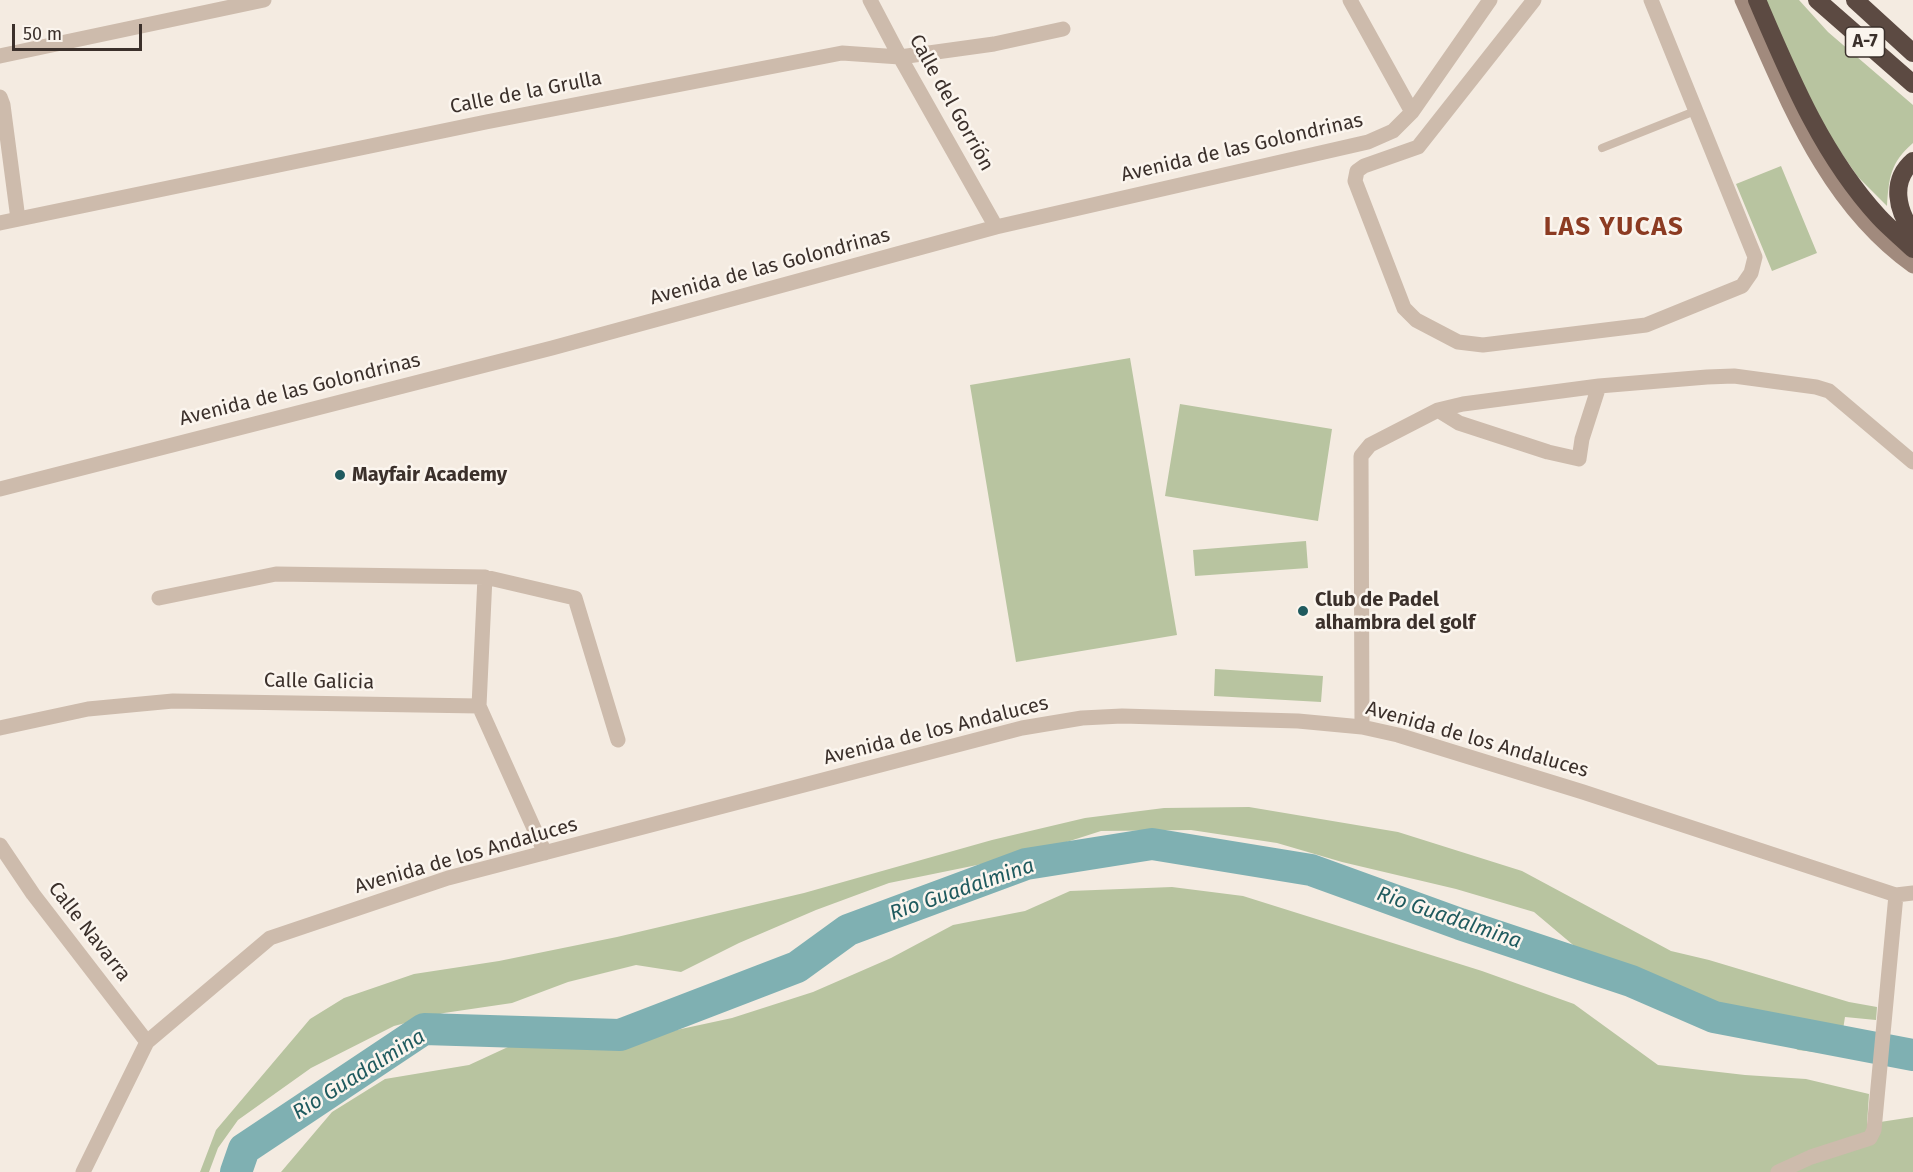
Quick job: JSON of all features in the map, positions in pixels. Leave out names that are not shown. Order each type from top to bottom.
[{"type":"highway","points":[[1757,0],[1797,91],[1826,146],[1850,182],[1880,218],[1913,249]]},
{"type":"highway","name":"A-7","points":[[1818,0],[1913,84]]},
{"type":"highway","name":"A-7","points":[[1855,0],[1913,53]]},
{"type":"highway","points":[[1913,161],[1909,164],[1900,182],[1898,201],[1905,221],[1913,232]]},
{"type":"main road","points":[[1742,0],[1798,123],[1827,175],[1861,218],[1913,266]]},
{"type":"street","points":[[0,56],[264,0]]},
{"type":"street","name":"Calle del Gorrión","points":[[870,0],[996,226]]},
{"type":"street","points":[[1350,0],[1412,112]]},
{"type":"street","name":"Avenida de las Golondrinas","points":[[0,489],[552,348],[996,226],[1368,142],[1393,131],[1412,112],[1490,0]]},
{"type":"street","points":[[1534,0],[1418,147],[1364,166],[1357,171],[1355,180],[1404,308],[1416,321],[1458,342],[1482,345],[1646,325],[1742,286],[1751,273],[1755,257],[1651,0]]},
{"type":"street","name":"Calle de la Grulla","points":[[0,223],[486,122],[842,53],[900,57],[994,44],[1063,29]]},
{"type":"street","points":[[0,97],[3,105],[18,219]]},
{"type":"street","points":[[1362,727],[1361,456],[1370,445],[1438,410],[1463,404],[1599,386],[1734,376],[1816,387],[1829,391],[1910,452]]},
{"type":"street","points":[[1438,410],[1459,423],[1548,452],[1579,459],[1581,439],[1599,386]]},
{"type":"street","points":[[159,598],[276,574],[485,577],[575,598],[618,740]]},
{"type":"street","points":[[485,577],[479,706],[545,853]]},
{"type":"street","name":"Calle Galicia","points":[[0,728],[88,709],[173,701],[479,706]]},
{"type":"street","name":"Avenida de los Andaluces","points":[[83,1172],[147,1042],[270,938],[448,878],[1022,728],[1082,718],[1122,716],[1298,721],[1362,727],[1398,735],[1584,792],[1896,895],[1913,893]]},
{"type":"street","name":"Calle Navarra","points":[[0,845],[33,894],[147,1042]]},
{"type":"street","points":[[1778,1172],[1811,1157],[1870,1138],[1874,1130],[1896,895]]},
{"type":"lane","points":[[1602,148],[1695,111]]},
{"type":"green space","points":[[1764,0],[1799,0],[1828,32],[1913,105],[1913,143],[1895,164],[1887,206],[1858,177],[1817,118]]},
{"type":"green space","points":[[1781,166],[1817,253],[1772,271],[1736,184]]},
{"type":"green space","points":[[1130,358],[1177,635],[1016,662],[970,385]]},
{"type":"green space","points":[[1180,404],[1332,429],[1318,521],[1165,496]]},
{"type":"green space","points":[[1306,541],[1308,568],[1195,576],[1193,550]]},
{"type":"green space","points":[[1215,669],[1323,676],[1321,702],[1214,696]]},
{"type":"green space","points":[[1249,807],[1398,832],[1522,871],[1671,951],[1709,960],[1849,1002],[1877,1007],[1876,1020],[1845,1017],[1839,1055],[1798,1050],[1768,1034],[1732,1009],[1656,995],[1617,982],[1534,912],[1456,889],[1342,862],[1277,843],[1191,830],[1101,831],[1026,855],[889,883],[816,910],[739,943],[681,972],[636,965],[568,982],[512,1003],[444,1013],[394,1026],[311,1068],[238,1120],[218,1148],[209,1172],[200,1172],[216,1130],[310,1019],[344,998],[414,974],[499,961],[617,937],[804,893],[992,840],[1085,818],[1164,808]]},
{"type":"green space","points":[[1172,887],[1243,896],[1482,971],[1574,1004],[1658,1065],[1806,1079],[1869,1094],[1867,1124],[1913,1117],[1913,1172],[281,1172],[332,1112],[385,1079],[469,1065],[508,1047],[578,1046],[644,1037],[732,1018],[813,992],[891,958],[953,925],[1025,911],[1070,891]]},
{"type":"waterway","name":"Rio Guadalmina","points":[[236,1172],[244,1149],[424,1029],[620,1035],[797,967],[848,930],[1026,864],[1152,844],[1311,870],[1460,924],[1631,981],[1714,1017],[1913,1055]]},
{"type":"place","name":"Mayfair Academy","points":[[340,475]]},
{"type":"place","name":"Club de Padel alhambra del golf","points":[[1303,611]]},
{"type":"district","name":"LAS YUCAS","points":[[1614,228]]}]
